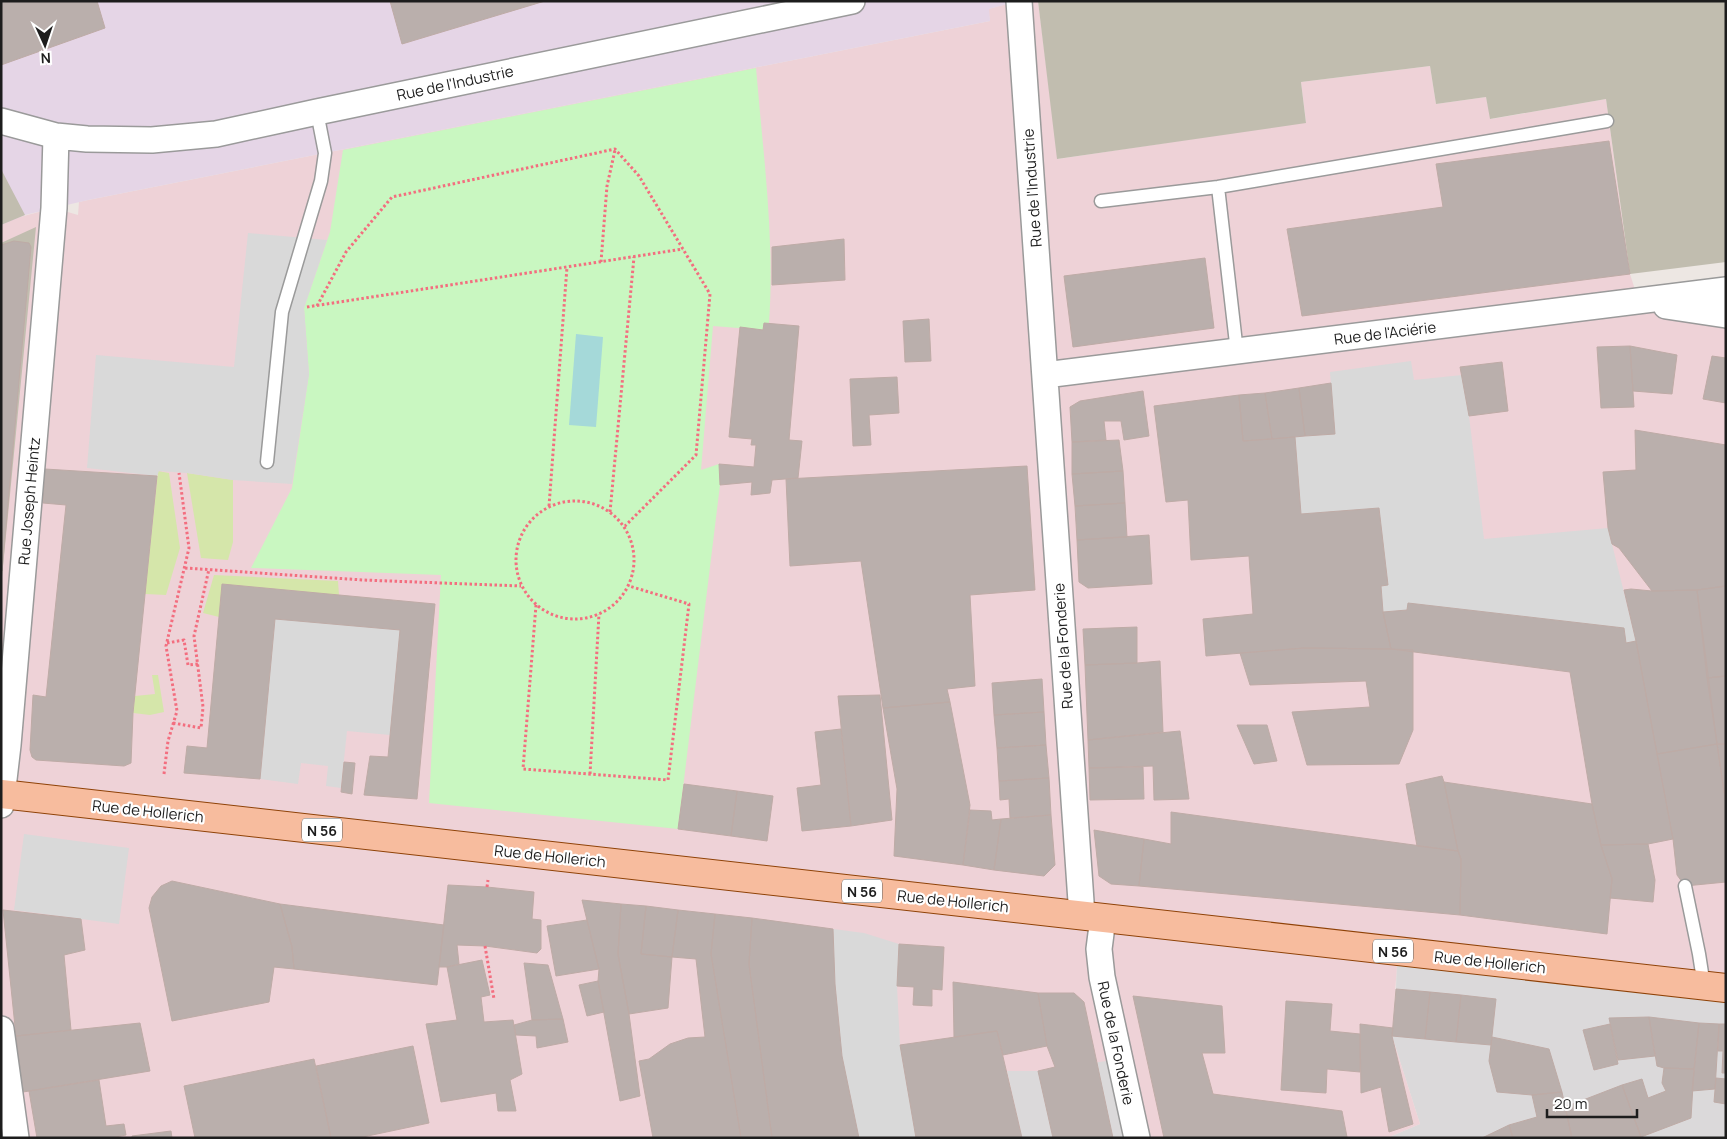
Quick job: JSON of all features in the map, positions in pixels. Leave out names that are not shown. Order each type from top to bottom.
[{"type":"main road","name":"Rue de Hollerich","points":[[2,798],[1715,987]]},
{"type":"street","name":"Rue de l'Industrie","points":[[1,121],[56,136],[87,139],[152,140],[216,134],[852,1]]},
{"type":"street","name":"Rue de l'Industrie","points":[[1019,1],[1045,375]]},
{"type":"street","name":"Rue Joseph Heintz","points":[[2,798],[54,208],[56,136]]},
{"type":"street","name":"Rue de l'Aciérie","points":[[1045,375],[1726,290]]},
{"type":"street","points":[[1639,302],[1726,315]]},
{"type":"street","name":"Rue de la Fonderie","points":[[1045,375],[1092,917],[1099,949],[1102,977],[1137,1138]]},
{"type":"street","points":[[1,1029],[16,1138]]},
{"type":"lane","points":[[267,462],[282,312],[321,181],[325,153],[317,112]]},
{"type":"lane","points":[[1101,200],[1218,187],[1608,121]]},
{"type":"lane","points":[[1218,187],[1237,352]]},
{"type":"lane","points":[[1685,886],[1699,954],[1715,987]]},
{"type":"path","points":[[317,306],[346,252],[392,197],[615,149]]},
{"type":"path","points":[[615,149],[639,176],[710,294],[696,455],[624,526]]},
{"type":"path","points":[[602,262],[607,186],[615,149]]},
{"type":"path","points":[[282,312],[683,249]]},
{"type":"path","points":[[610,512],[634,257]]},
{"type":"path","points":[[549,506],[567,267]]},
{"type":"path","points":[[164,774],[168,741],[177,711],[166,646],[189,548],[179,473]]},
{"type":"path","points":[[569,501],[591,502],[610,512],[624,526],[633,545],[634,566],[629,586],[617,603],[599,614],[578,620],[555,616],[536,605],[521,586],[516,568],[516,549],[522,532],[534,517],[549,506],[569,501]]},
{"type":"path","points":[[185,568],[363,580],[521,586]]},
{"type":"path","points":[[173,723],[201,728],[203,707],[194,636],[209,569]]},
{"type":"path","points":[[536,605],[523,769],[668,780],[688,604],[629,586]]},
{"type":"path","points":[[590,774],[599,614]]},
{"type":"path","points":[[167,643],[184,640],[188,665],[198,664]]},
{"type":"path","points":[[487,887],[488,880]]},
{"type":"path","points":[[485,946],[494,999]]},
{"type":"shaded area","points":[[1,1],[1018,1],[989,9],[990,21],[88,200],[25,215],[1,225]]},
{"type":"shaded area","points":[[1018,1],[1038,1],[1058,159],[1306,122],[1301,82],[1430,66],[1436,104],[1486,97],[1491,119],[1606,99],[1630,274],[1639,302],[1726,315],[1726,988],[1398,951],[1392,1036],[1420,1124],[1387,1138],[1136,1138],[1120,1059],[1038,1071],[1007,1071],[1022,1138],[1,1138],[1,225],[16,218],[54,208],[78,215],[79,202],[88,200],[990,21],[988,9]]},
{"type":"shaded area","points":[[1038,1],[1726,1],[1726,262],[1630,274],[1606,99],[1490,119],[1486,97],[1436,104],[1430,66],[1301,82],[1306,123],[1057,159]]},
{"type":"shaded area","points":[[1,169],[25,215],[1,225]]},
{"type":"shaded area","points":[[36,227],[1,587],[1,243]]},
{"type":"shaded area","points":[[248,233],[327,240],[304,308],[309,374],[292,484],[233,480],[187,473],[159,471],[157,476],[87,468],[96,355],[234,367]]},
{"type":"shaded area","points":[[1411,361],[1414,380],[1462,375],[1484,539],[1608,528],[1636,641],[1626,643],[1624,629],[1408,604],[1407,610],[1383,612],[1381,586],[1388,585],[1379,508],[1301,514],[1295,437],[1335,434],[1330,372]]},
{"type":"shaded area","points":[[275,619],[400,630],[390,735],[347,731],[341,788],[326,786],[328,766],[301,763],[298,784],[260,779]]},
{"type":"shaded area","points":[[24,834],[129,848],[119,924],[14,910]]},
{"type":"shaded area","points":[[833,929],[864,933],[899,944],[897,986],[900,1045],[916,1138],[859,1138],[842,1056],[835,984]]},
{"type":"shaded area","points":[[1397,951],[1726,988],[1726,1138],[1387,1138],[1420,1124],[1392,1036]]},
{"type":"shaded area","points":[[1121,1058],[1136,1138],[1022,1138],[1007,1071],[1038,1071]]},
{"type":"green space","points":[[756,68],[769,227],[769,323],[764,323],[763,330],[713,326],[701,470],[719,464],[720,485],[678,829],[429,803],[441,575],[251,568],[292,488],[309,374],[304,308],[330,232],[343,150]]},
{"type":"green space","points":[[158,471],[169,473],[180,548],[166,595],[145,594]]},
{"type":"green space","points":[[187,473],[233,480],[233,542],[228,560],[201,558]]},
{"type":"green space","points":[[214,575],[338,581],[339,595],[222,584],[219,617],[203,613]]},
{"type":"green space","points":[[152,675],[158,675],[164,712],[150,715],[133,713],[135,696],[155,694]]},
{"type":"water","points":[[576,334],[603,337],[596,427],[569,425]]},
{"type":"building","points":[[1,1],[97,1],[105,28],[1,65]]},
{"type":"building","points":[[390,1],[545,1],[402,44]]},
{"type":"building","points":[[1609,141],[1630,274],[1302,316],[1287,229],[1443,207],[1436,164]]},
{"type":"building","points":[[844,239],[845,280],[772,285],[772,247]]},
{"type":"building","points":[[14,241],[29,243],[31,247],[2,571],[1,245]]},
{"type":"building","points":[[1205,258],[1214,328],[1073,347],[1064,276]]},
{"type":"building","points":[[929,319],[931,361],[905,362],[903,321]]},
{"type":"building","points":[[764,323],[799,326],[789,440],[802,441],[798,478],[772,480],[770,493],[751,495],[752,482],[720,485],[719,464],[754,467],[756,445],[751,445],[752,439],[729,437],[740,327],[763,330]]},
{"type":"building","points":[[1630,346],[1634,407],[1601,408],[1597,347]]},
{"type":"building","points":[[1630,346],[1677,355],[1672,394],[1633,391]]},
{"type":"building","points":[[1712,356],[1726,358],[1726,403],[1703,399]]},
{"type":"building","points":[[1502,362],[1508,411],[1469,416],[1460,367]]},
{"type":"building","points":[[897,377],[899,413],[869,415],[871,445],[853,446],[850,379]]},
{"type":"building","points":[[1331,383],[1335,434],[1305,436],[1299,388]]},
{"type":"building","points":[[1299,388],[1305,436],[1272,439],[1265,393]]},
{"type":"building","points":[[1143,391],[1149,436],[1124,440],[1121,421],[1104,421],[1106,440],[1072,442],[1070,407],[1080,401]]},
{"type":"building","points":[[1265,393],[1272,439],[1243,441],[1239,395]]},
{"type":"building","points":[[1239,395],[1243,441],[1295,437],[1301,514],[1379,508],[1388,585],[1381,586],[1383,612],[1391,649],[1304,648],[1206,656],[1203,619],[1253,614],[1249,556],[1191,560],[1188,500],[1166,502],[1154,406]]},
{"type":"building","points":[[1635,430],[1726,445],[1726,586],[1697,590],[1652,591],[1619,548],[1612,544],[1608,528],[1603,472],[1636,470]]},
{"type":"building","points":[[1119,440],[1123,471],[1072,474],[1072,442]]},
{"type":"building","points":[[1027,466],[1035,590],[970,595],[975,686],[947,689],[950,702],[883,708],[861,561],[790,566],[786,479]]},
{"type":"building","points":[[45,469],[157,476],[133,713],[131,763],[124,766],[36,760],[32,757],[30,750],[33,695],[46,697],[66,505],[43,503]]},
{"type":"building","points":[[1123,471],[1125,503],[1075,506],[1072,474]]},
{"type":"building","points":[[1125,503],[1127,537],[1077,540],[1075,506]]},
{"type":"building","points":[[1149,535],[1152,584],[1088,588],[1079,582],[1077,540]]},
{"type":"building","points":[[222,584],[435,604],[417,799],[364,795],[370,756],[388,757],[400,630],[275,619],[260,779],[184,773],[187,746],[207,748]]},
{"type":"building","points":[[1726,586],[1726,676],[1707,678],[1697,590]]},
{"type":"building","points":[[1624,590],[1652,591],[1697,590],[1717,744],[1657,754],[1636,641]]},
{"type":"building","points":[[1408,603],[1624,628],[1626,643],[1636,641],[1673,839],[1648,844],[1601,845],[1592,804],[1570,672],[1391,649],[1383,612],[1407,610]]},
{"type":"building","points":[[1137,627],[1137,663],[1085,665],[1083,629]]},
{"type":"building","points":[[1304,648],[1413,650],[1413,730],[1399,764],[1307,765],[1292,712],[1370,707],[1366,681],[1250,685],[1240,653]]},
{"type":"building","points":[[1160,661],[1163,732],[1088,740],[1085,665]]},
{"type":"building","points":[[1726,676],[1726,744],[1717,744],[1707,678]]},
{"type":"building","points":[[1042,679],[1044,712],[994,715],[992,683]]},
{"type":"building","points":[[880,695],[892,820],[851,826],[838,696]]},
{"type":"building","points":[[950,702],[970,805],[963,865],[894,856],[897,789],[883,708]]},
{"type":"building","points":[[1044,712],[1046,745],[997,748],[994,715]]},
{"type":"building","points":[[1237,725],[1267,725],[1277,761],[1254,764]]},
{"type":"building","points":[[841,729],[851,826],[802,831],[797,788],[821,785],[815,732]]},
{"type":"building","points":[[1180,731],[1189,799],[1154,800],[1153,766],[1089,768],[1088,740]]},
{"type":"building","points":[[1717,744],[1726,805],[1726,882],[1685,886],[1677,875],[1673,839],[1657,754]]},
{"type":"building","points":[[1717,744],[1726,744],[1726,805]]},
{"type":"building","points":[[1046,745],[1049,778],[999,781],[997,748]]},
{"type":"building","points":[[344,762],[355,763],[352,794],[341,792]]},
{"type":"building","points":[[1143,767],[1144,799],[1090,800],[1089,768]]},
{"type":"building","points":[[1442,776],[1458,851],[1417,846],[1406,784]]},
{"type":"building","points":[[1049,778],[1051,815],[1010,818],[1009,799],[1000,800],[999,781]]},
{"type":"building","points":[[1444,782],[1592,804],[1601,845],[1612,879],[1607,934],[1460,915],[1461,859]]},
{"type":"building","points":[[684,784],[737,791],[731,836],[678,829]]},
{"type":"building","points":[[737,791],[773,796],[767,841],[731,836]]},
{"type":"building","points":[[970,810],[991,811],[992,820],[1001,819],[994,870],[963,865]]},
{"type":"building","points":[[1171,812],[1458,851],[1461,859],[1460,915],[1139,886],[1144,839],[1171,844]]},
{"type":"building","points":[[1051,815],[1055,865],[1044,876],[994,870],[1001,819]]},
{"type":"building","points":[[1094,830],[1144,839],[1139,886],[1111,884],[1099,876]]},
{"type":"building","points":[[1648,844],[1655,880],[1653,902],[1610,898],[1612,879],[1601,845]]},
{"type":"building","points":[[172,881],[280,904],[292,947],[294,969],[274,967],[269,1002],[172,1021],[149,908],[152,897],[161,886]]},
{"type":"building","points":[[448,885],[534,892],[532,919],[541,920],[541,949],[537,953],[485,946],[457,945],[459,964],[439,967]]},
{"type":"building","points":[[582,900],[621,904],[618,954],[629,1014],[640,1096],[620,1101],[598,981],[599,969]]},
{"type":"building","points":[[280,904],[444,925],[437,985],[294,969],[292,947]]},
{"type":"building","points":[[621,904],[646,906],[641,954],[672,957],[668,1008],[629,1014],[618,954]]},
{"type":"building","points":[[646,906],[678,910],[672,957],[641,954]]},
{"type":"building","points":[[3,910],[81,919],[85,950],[64,955],[71,1030],[16,1036]]},
{"type":"building","points":[[678,910],[715,914],[711,954],[741,1138],[653,1138],[639,1061],[649,1059],[670,1044],[688,1038],[705,1037],[696,959],[672,957]]},
{"type":"building","points":[[715,914],[752,918],[749,964],[772,1138],[741,1138],[711,954]]},
{"type":"building","points":[[752,918],[833,929],[835,984],[842,1056],[859,1138],[772,1138],[749,964]]},
{"type":"building","points":[[587,920],[599,969],[556,976],[547,926]]},
{"type":"building","points":[[899,944],[944,947],[942,990],[932,989],[932,1006],[913,1005],[914,987],[897,986]]},
{"type":"building","points":[[482,960],[490,995],[481,997],[484,1022],[513,1020],[522,1074],[510,1080],[516,1111],[498,1111],[496,1093],[441,1102],[426,1024],[457,1020],[447,967]]},
{"type":"building","points":[[524,963],[548,965],[563,1019],[532,1020]]},
{"type":"building","points":[[598,981],[604,1012],[587,1016],[579,985]]},
{"type":"building","points":[[953,982],[1038,993],[1047,1046],[1003,1055],[997,1031],[954,1037]]},
{"type":"building","points":[[1396,989],[1430,992],[1425,1039],[1392,1036]]},
{"type":"building","points":[[1430,992],[1461,995],[1456,1042],[1425,1039]]},
{"type":"building","points":[[1038,993],[1074,993],[1084,1002],[1113,1138],[1053,1138],[1038,1071],[1055,1067],[1047,1046]]},
{"type":"building","points":[[1461,995],[1496,999],[1491,1045],[1456,1042]]},
{"type":"building","points":[[1133,996],[1222,1006],[1225,1053],[1202,1053],[1213,1094],[1342,1111],[1347,1137],[1164,1138]]},
{"type":"building","points":[[1286,1001],[1332,1004],[1330,1031],[1360,1034],[1360,1072],[1327,1069],[1326,1093],[1281,1090]]},
{"type":"building","points":[[1649,1017],[1655,1056],[1618,1060],[1609,1018]]},
{"type":"building","points":[[1649,1017],[1699,1023],[1694,1069],[1657,1066]]},
{"type":"building","points":[[563,1019],[568,1042],[537,1048],[536,1036],[516,1035],[514,1025],[532,1020]]},
{"type":"building","points":[[140,1023],[150,1071],[23,1092],[16,1036]]},
{"type":"building","points":[[1699,1023],[1719,1024],[1715,1089],[1692,1091]]},
{"type":"building","points":[[1360,1024],[1393,1028],[1392,1036],[1413,1124],[1389,1132],[1381,1087],[1361,1093]]},
{"type":"building","points":[[1610,1024],[1618,1064],[1594,1070],[1583,1030]]},
{"type":"building","points":[[1719,1024],[1726,1024],[1726,1073],[1722,1073],[1723,1051],[1718,1051]]},
{"type":"building","points":[[997,1031],[1022,1138],[916,1138],[900,1045]]},
{"type":"building","points":[[1492,1037],[1549,1049],[1562,1092],[1532,1095],[1497,1092],[1489,1061]]},
{"type":"building","points":[[413,1046],[429,1123],[358,1138],[331,1138],[316,1066]]},
{"type":"building","points":[[314,1059],[331,1138],[195,1138],[184,1086]]},
{"type":"building","points":[[1664,1068],[1694,1069],[1691,1118],[1641,1137],[1622,1085],[1642,1079],[1648,1098],[1666,1091],[1662,1083]]},
{"type":"building","points":[[1716,1078],[1726,1079],[1726,1104],[1714,1102]]},
{"type":"building","points":[[99,1080],[106,1126],[124,1124],[126,1135],[110,1138],[37,1138],[29,1091]]},
{"type":"building","points":[[1622,1085],[1641,1137],[1572,1138],[1565,1107]]},
{"type":"building","points":[[1562,1092],[1572,1138],[1513,1138],[1509,1125],[1537,1117],[1532,1095]]},
{"type":"building","points":[[1509,1125],[1513,1138],[1482,1138]]},
{"type":"building","points":[[171,1131],[172,1138],[132,1138],[132,1136]]}]
